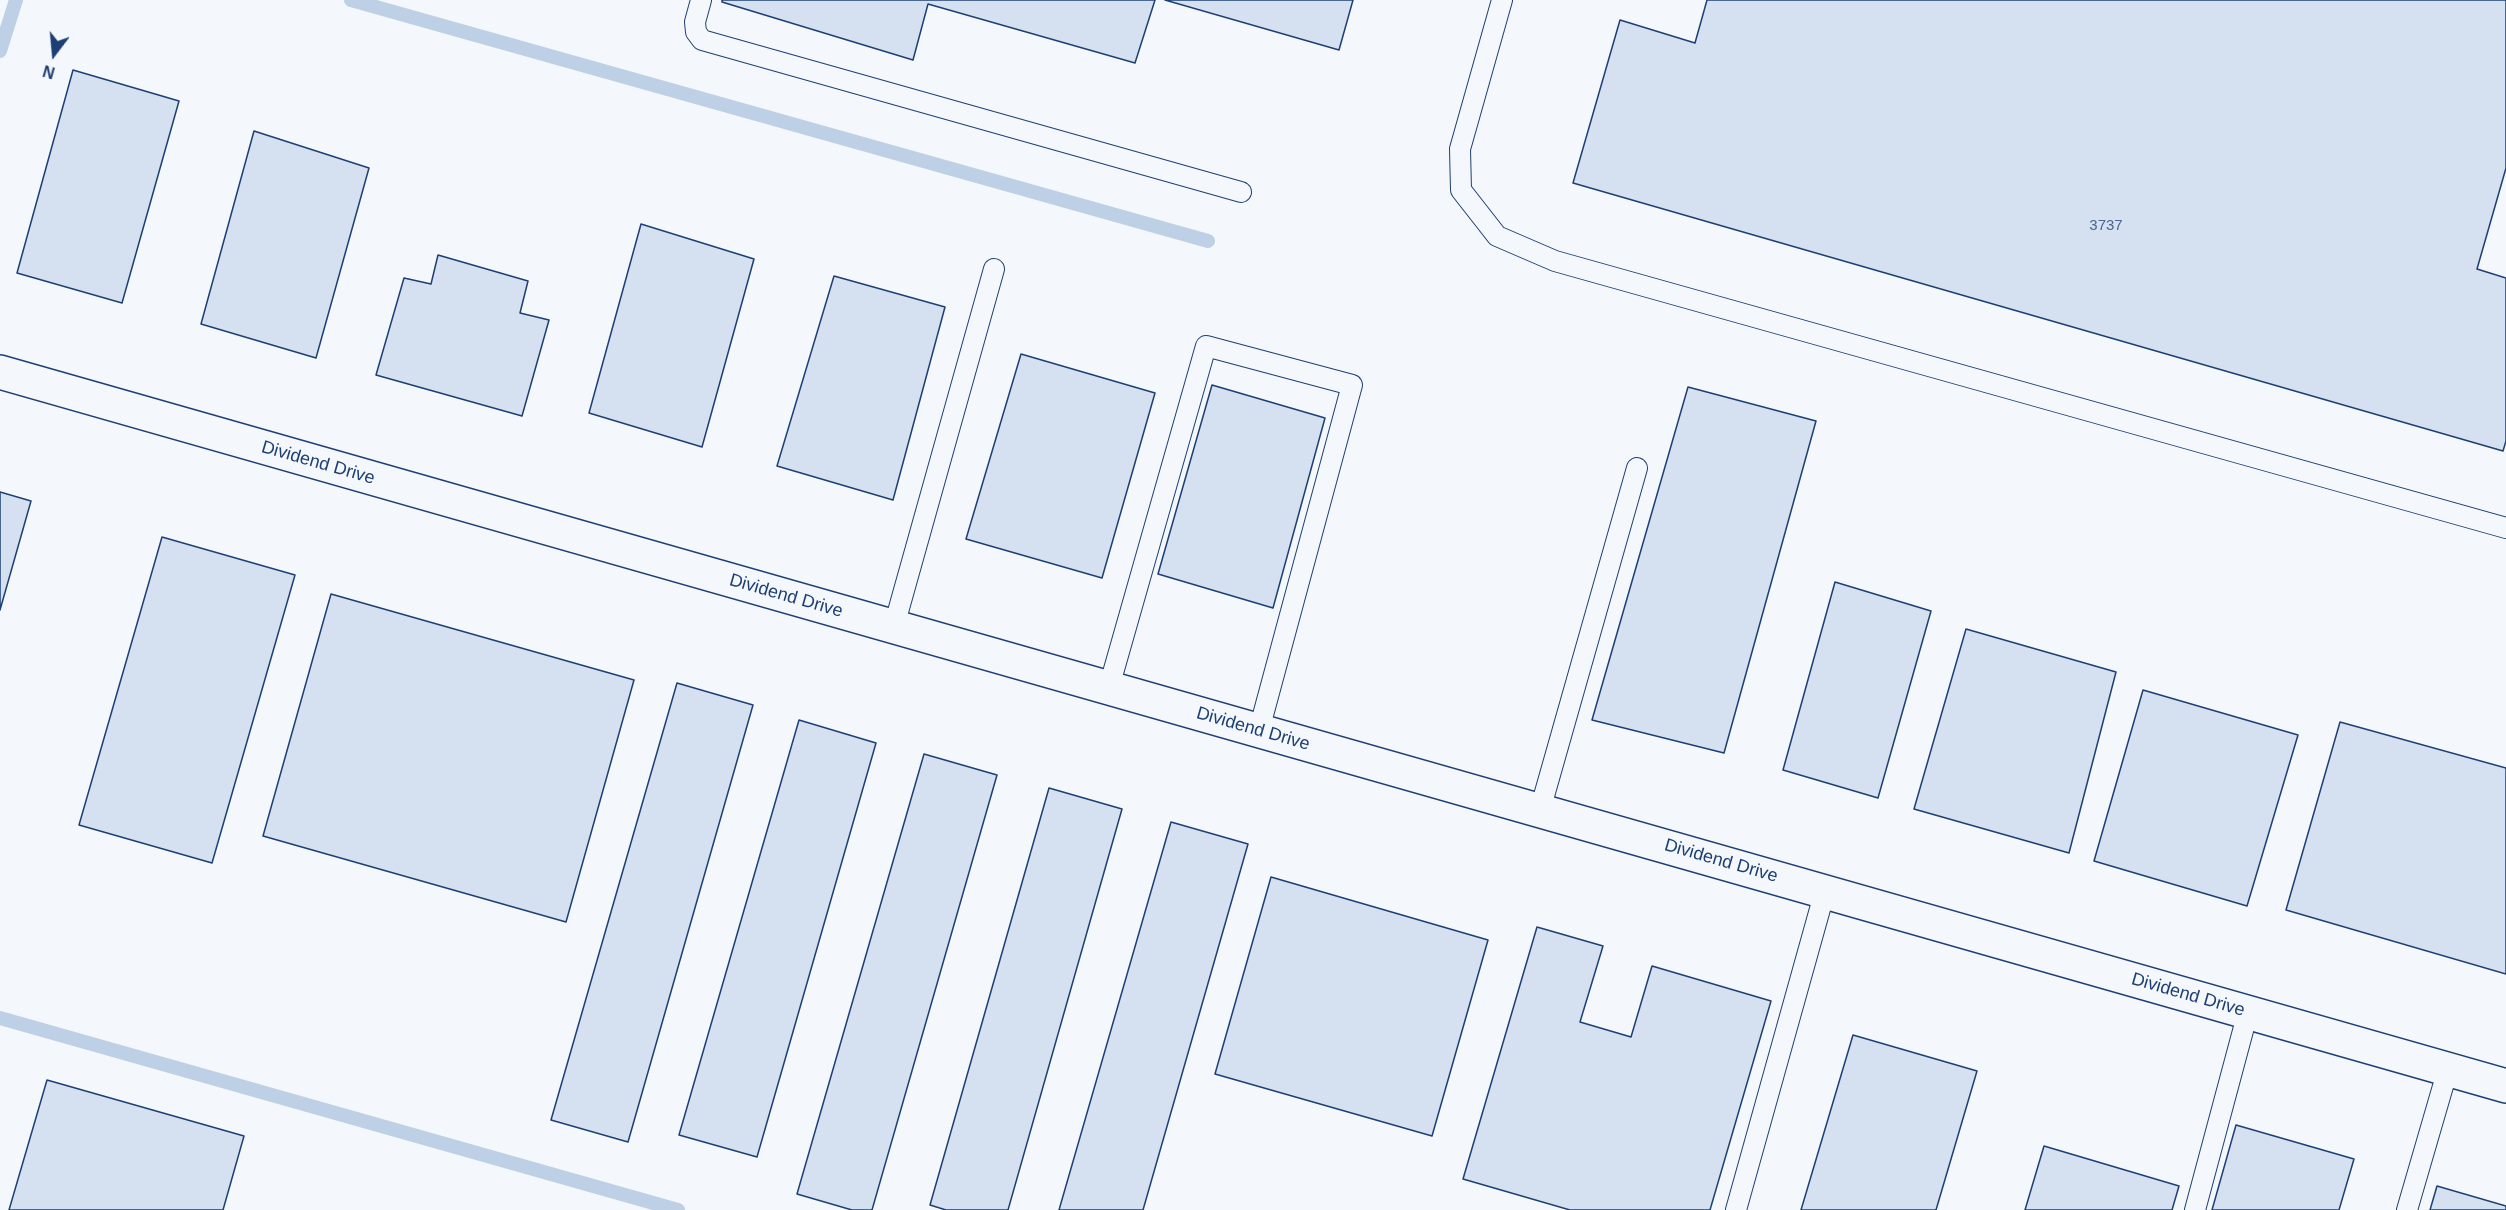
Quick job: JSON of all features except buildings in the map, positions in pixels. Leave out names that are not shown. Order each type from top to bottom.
[{"type":"street","name":"Dividend Drive","points":[[0,372],[2506,1086]]},
{"type":"lane","points":[[701,0],[695,22],[696,32],[702,40],[1241,192]]},
{"type":"lane","points":[[1502,0],[1460,149],[1461,190],[1497,236],[1555,261],[2506,528]]},
{"type":"lane","points":[[894,626],[994,269]]},
{"type":"lane","points":[[1109,687],[1206,346],[1352,385],[1259,730]]},
{"type":"lane","points":[[1540,810],[1637,468]]},
{"type":"lane","points":[[1736,1210],[1825,891]]},
{"type":"lane","points":[[2195,1210],[2248,1012]]},
{"type":"lane","points":[[2408,1210],[2448,1069]]},
{"type":"waterway","points":[[0,51],[16,0]]},
{"type":"waterway","points":[[351,0],[1208,241]]},
{"type":"waterway","points":[[0,1018],[678,1210]]}]
